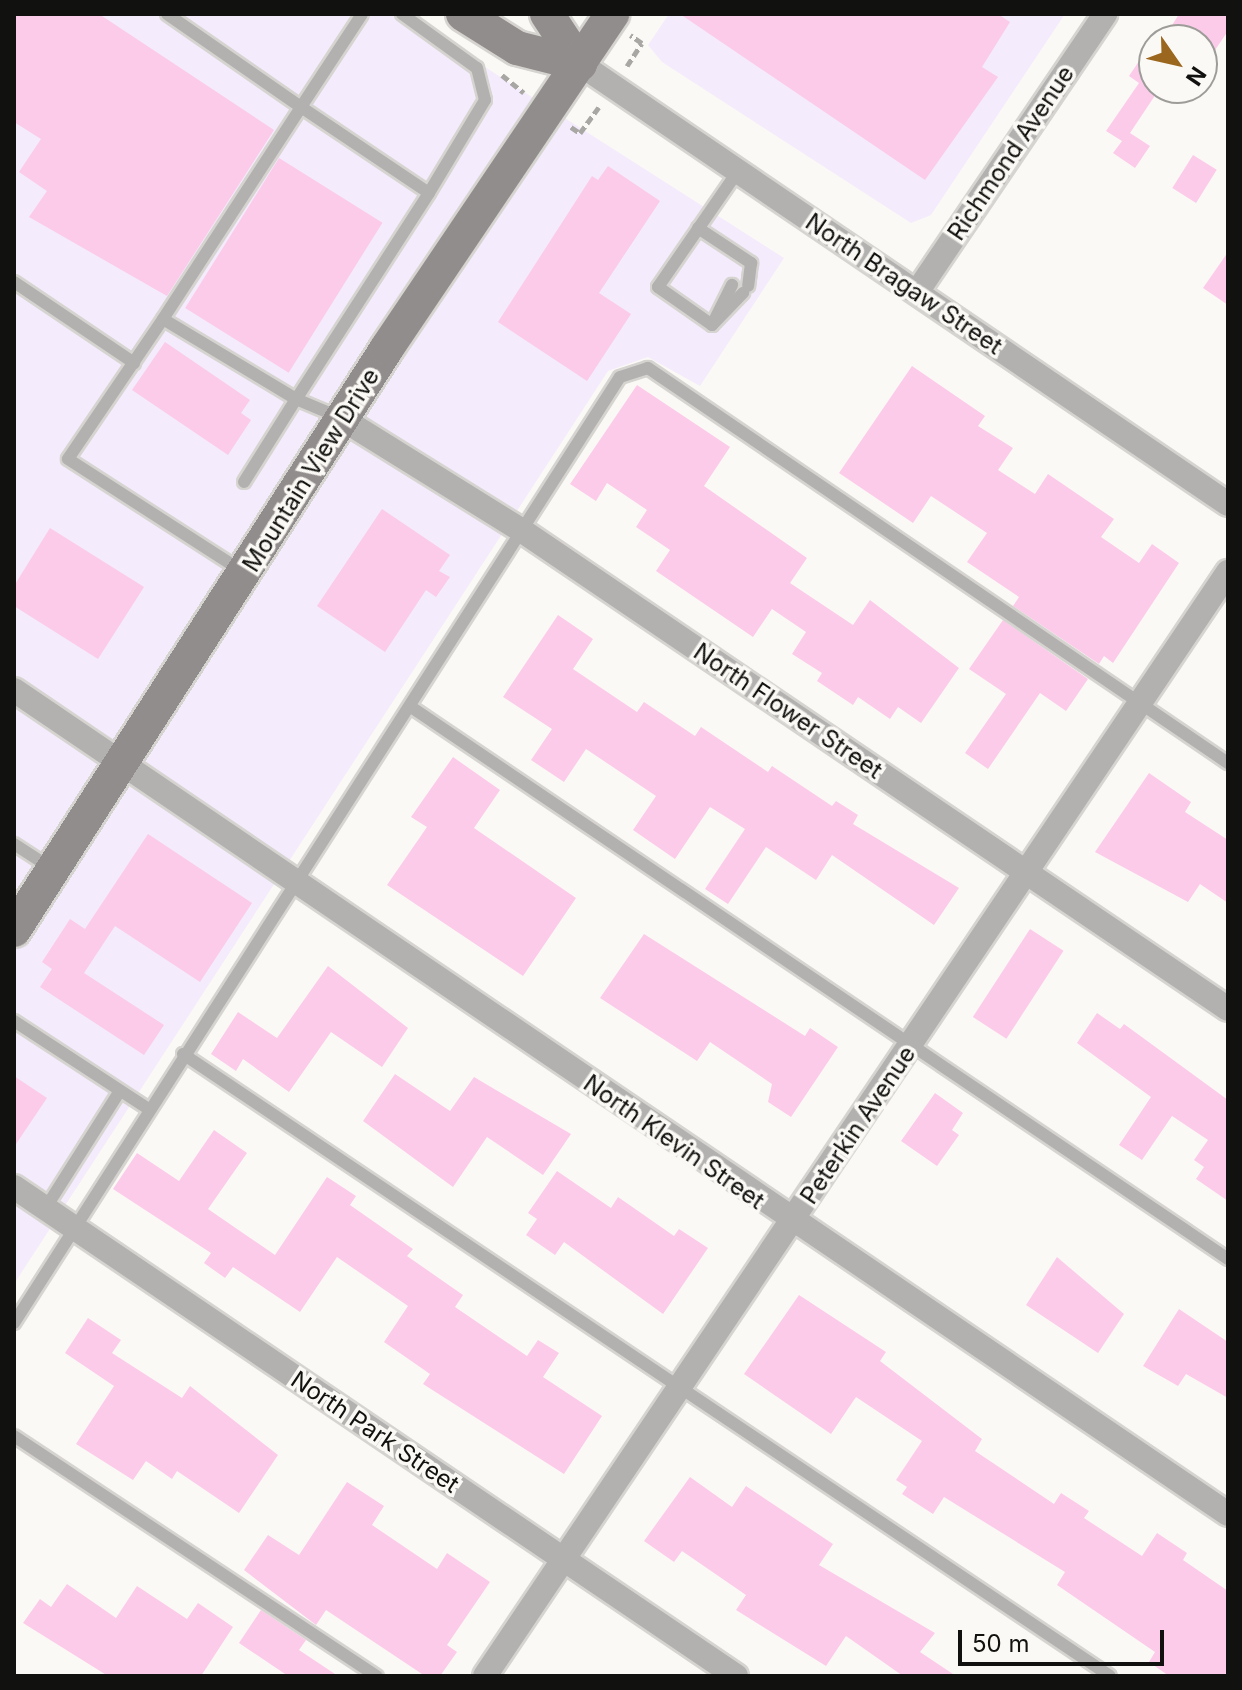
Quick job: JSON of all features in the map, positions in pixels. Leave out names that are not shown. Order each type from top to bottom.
[{"type":"street","points":[[463,14],[517,48],[580,64]]},
{"type":"street","points":[[547,14],[580,64]]},
{"type":"street","name":"Mountain View Drive","points":[[14,930],[344,420],[612,14]]},
{"type":"street","name":"Richmond Avenue","points":[[917,292],[1105,14]]},
{"type":"street","name":"North Bragaw Street","points":[[580,64],[1228,504]]},
{"type":"street","name":"North Flower Street","points":[[344,420],[524,532],[1228,1009]]},
{"type":"street","name":"Peterkin Avenue","points":[[485,1676],[1228,572]]},
{"type":"street","name":"North Klevin Street","points":[[14,690],[297,881],[791,1223],[1228,1514]]},
{"type":"street","name":"North Park Street","points":[[14,1187],[736,1676]]},
{"type":"lane","points":[[167,14],[429,193]]},
{"type":"lane","points":[[246,573],[68,459],[362,14]]},
{"type":"lane","points":[[244,482],[485,100],[477,68],[402,14]]},
{"type":"lane","points":[[698,228],[751,263],[740,286],[712,325],[658,287],[698,228],[738,171]]},
{"type":"lane","points":[[14,282],[134,363]]},
{"type":"lane","points":[[163,319],[296,399],[344,420]]},
{"type":"lane","points":[[14,1323],[71,1226],[411,707],[620,377],[648,368],[1228,763]]},
{"type":"lane","points":[[411,707],[1228,1259]]},
{"type":"lane","points":[[14,844],[53,870]]},
{"type":"lane","points":[[14,1021],[147,1108]]},
{"type":"lane","points":[[183,1054],[1110,1676]]},
{"type":"lane","points":[[45,1209],[120,1091]]},
{"type":"lane","points":[[14,1436],[377,1676]]},
{"type":"shaded area","points":[[14,14],[402,14],[784,258],[700,386],[648,357],[608,371],[14,1284]]},
{"type":"shaded area","points":[[669,14],[1065,14],[931,215],[911,223],[662,62],[648,45]]},
{"type":"building","points":[[14,14],[99,14],[274,130],[167,296],[29,217],[47,191],[19,172],[41,139],[14,122]]},
{"type":"building","points":[[680,14],[998,14],[1010,22],[982,67],[998,77],[925,180]]},
{"type":"building","points":[[1179,14],[1228,14],[1228,31],[1218,46],[1218,24],[1173,24]]},
{"type":"building","points":[[1138,63],[1138,82],[1129,76]]},
{"type":"building","points":[[1138,84],[1138,104],[1149,104],[1130,133],[1150,146],[1135,168],[1113,153],[1122,141],[1106,131]]},
{"type":"building","points":[[1193,155],[1217,170],[1196,203],[1172,188]]},
{"type":"building","points":[[279,158],[382,223],[289,373],[185,308]]},
{"type":"building","points":[[608,166],[660,201],[599,293],[631,314],[587,381],[498,322],[592,176],[598,180]]},
{"type":"building","points":[[1228,252],[1228,305],[1203,288]]},
{"type":"building","points":[[165,342],[250,400],[241,413],[251,420],[228,455],[132,390]]},
{"type":"building","points":[[912,366],[985,416],[978,426],[1013,448],[998,470],[1035,494],[1048,474],[1114,519],[1101,537],[1139,563],[1152,544],[1179,563],[1113,663],[1104,656],[1099,664],[1013,606],[1019,597],[967,562],[987,533],[931,496],[913,523],[839,473]]},
{"type":"building","points":[[637,385],[730,447],[704,486],[807,558],[790,583],[853,625],[870,600],[959,668],[921,723],[898,707],[890,719],[858,697],[853,705],[817,681],[822,673],[792,654],[806,632],[772,609],[753,637],[656,571],[670,550],[636,527],[647,510],[607,483],[596,501],[570,484]]},
{"type":"building","points":[[382,509],[450,555],[439,571],[450,577],[436,597],[426,590],[385,652],[317,606]]},
{"type":"building","points":[[50,528],[144,587],[98,659],[14,606],[14,586]]},
{"type":"building","points":[[558,615],[593,639],[573,669],[637,712],[644,702],[695,736],[701,727],[768,772],[772,766],[832,806],[836,801],[858,815],[853,824],[959,888],[934,925],[832,855],[816,880],[766,847],[728,904],[705,889],[745,829],[710,807],[675,859],[633,830],[656,796],[586,749],[564,782],[531,760],[552,729],[503,697]]},
{"type":"building","points":[[1003,620],[1088,679],[1066,711],[1040,693],[988,769],[965,753],[1006,694],[969,669]]},
{"type":"building","points":[[453,757],[500,790],[474,828],[576,898],[523,976],[387,885],[427,827],[411,817]]},
{"type":"building","points":[[1149,773],[1191,802],[1185,812],[1228,840],[1228,903],[1200,884],[1188,902],[1095,852]]},
{"type":"building","points":[[148,834],[252,903],[200,982],[115,926],[84,973],[164,1025],[144,1055],[40,987],[52,969],[42,962],[70,919],[85,929]]},
{"type":"building","points":[[1030,929],[1064,951],[1006,1039],[973,1017]]},
{"type":"building","points":[[644,934],[805,1036],[810,1028],[838,1047],[791,1117],[768,1102],[772,1084],[710,1042],[697,1061],[600,998]]},
{"type":"building","points":[[328,966],[408,1028],[382,1067],[331,1032],[289,1092],[243,1059],[236,1071],[211,1054],[238,1012],[277,1038]]},
{"type":"building","points":[[1097,1013],[1120,1029],[1124,1024],[1228,1100],[1228,1201],[1196,1179],[1204,1167],[1194,1160],[1208,1140],[1172,1116],[1142,1160],[1119,1145],[1151,1097],[1077,1043]]},
{"type":"building","points":[[395,1074],[450,1111],[474,1077],[571,1134],[543,1175],[487,1137],[453,1187],[363,1121]]},
{"type":"building","points":[[14,1076],[47,1098],[14,1147]]},
{"type":"building","points":[[935,1093],[963,1113],[952,1130],[959,1135],[937,1166],[901,1141]]},
{"type":"building","points":[[214,1130],[247,1153],[208,1209],[275,1255],[327,1177],[356,1196],[350,1205],[413,1249],[407,1256],[463,1295],[455,1307],[527,1356],[538,1340],[559,1353],[543,1377],[602,1416],[564,1474],[423,1384],[430,1374],[384,1342],[408,1306],[337,1257],[300,1312],[233,1267],[225,1278],[204,1263],[211,1253],[113,1189],[137,1153],[179,1181]]},
{"type":"building","points":[[557,1171],[611,1208],[618,1197],[674,1236],[679,1229],[708,1248],[663,1314],[564,1242],[555,1255],[526,1235],[537,1219],[528,1213]]},
{"type":"building","points":[[1057,1257],[1124,1314],[1098,1353],[1026,1305]]},
{"type":"building","points":[[799,1295],[886,1352],[880,1361],[982,1439],[975,1451],[1054,1504],[1061,1493],[1089,1511],[1084,1518],[1142,1556],[1157,1533],[1187,1553],[1183,1560],[1228,1591],[1228,1676],[1169,1676],[1149,1662],[1155,1652],[1057,1585],[1065,1572],[944,1497],[933,1514],[902,1494],[907,1487],[896,1480],[922,1441],[856,1397],[831,1434],[744,1374]]},
{"type":"building","points":[[1179,1309],[1228,1342],[1228,1398],[1186,1374],[1178,1386],[1143,1366]]},
{"type":"building","points":[[88,1318],[121,1340],[112,1353],[182,1398],[190,1386],[278,1455],[239,1513],[177,1471],[172,1479],[146,1461],[133,1480],[76,1444],[114,1386],[65,1353]]},
{"type":"building","points":[[690,1477],[732,1507],[746,1486],[833,1544],[819,1565],[935,1633],[920,1652],[956,1676],[903,1676],[846,1636],[826,1666],[736,1610],[746,1595],[682,1551],[674,1562],[644,1541]]},
{"type":"building","points":[[347,1482],[384,1506],[372,1525],[437,1569],[447,1553],[490,1582],[447,1645],[457,1652],[440,1676],[425,1676],[326,1610],[316,1625],[244,1570],[268,1535],[299,1555]]},
{"type":"building","points":[[67,1584],[116,1618],[137,1586],[187,1619],[198,1603],[233,1627],[201,1676],[108,1676],[23,1623],[40,1599],[51,1607]]},
{"type":"building","points":[[261,1610],[306,1640],[299,1650],[338,1676],[288,1676],[239,1643]]}]
